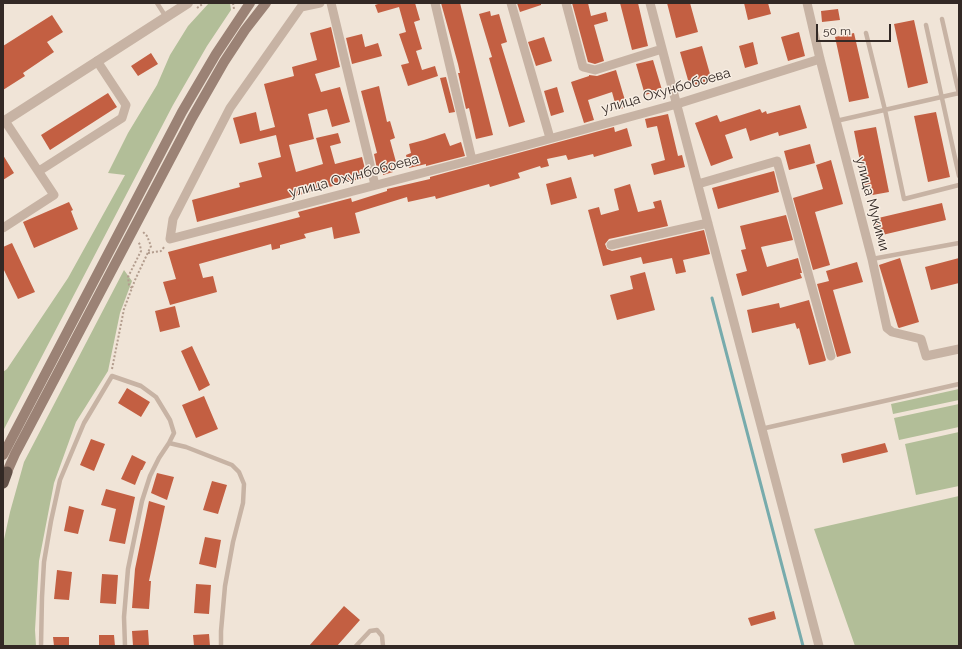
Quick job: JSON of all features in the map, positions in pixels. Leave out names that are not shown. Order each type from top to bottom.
[{"type":"highway","points":[[3,483],[7,472]]},
{"type":"main road","points":[[258,3],[258,14]]},
{"type":"main road","points":[[7,472],[15,454],[192,118],[224,62],[266,3]]},
{"type":"main road","points":[[3,455],[182,112],[247,5]]},
{"type":"street","points":[[3,228],[54,195],[4,121],[188,3]]},
{"type":"street","points":[[170,239],[172,219],[230,108],[301,7],[320,3]]},
{"type":"street","points":[[331,3],[375,185]]},
{"type":"street","points":[[435,3],[472,160]]},
{"type":"street","points":[[511,3],[550,138]]},
{"type":"street","points":[[566,3],[583,67],[595,70],[662,49]]},
{"type":"street","points":[[650,3],[819,646]]},
{"type":"street","name":"улица Мукими","points":[[807,3],[872,259],[887,328],[892,332],[921,339],[926,356],[959,348]]},
{"type":"street","name":"улица Охунбобоева","points":[[170,239],[472,160],[677,104],[820,59]]},
{"type":"street","points":[[39,171],[122,118],[126,105],[97,61]]},
{"type":"street","points":[[698,184],[778,162],[831,356]]},
{"type":"street","points":[[611,245],[708,223]]},
{"type":"lane","points":[[157,3],[166,17]]},
{"type":"lane","points":[[836,121],[959,93],[942,19]]},
{"type":"lane","points":[[926,25],[959,176]]},
{"type":"lane","points":[[866,33],[885,110],[904,199],[959,185]]},
{"type":"lane","points":[[872,259],[959,243]]},
{"type":"lane","points":[[41,646],[44,562],[60,480],[84,423],[112,376],[141,386],[156,397],[170,420],[174,433],[158,458],[150,476],[142,501],[128,569],[124,617],[124,646]]},
{"type":"lane","points":[[761,429],[959,384]]},
{"type":"lane","points":[[169,443],[193,450],[232,465],[239,472],[244,484],[243,503],[233,542],[225,586],[221,646]]},
{"type":"lane","points":[[356,646],[370,631],[377,630],[382,636],[383,646]]},
{"type":"path","points":[[234,3],[234,11]]},
{"type":"path","points":[[112,376],[112,363],[124,309],[151,246],[147,236],[141,231]]},
{"type":"path","points":[[132,288],[128,282],[128,277],[142,252],[136,239]]},
{"type":"path","points":[[148,253],[161,251],[170,239]]},
{"type":"green space","points":[[209,3],[230,3],[231,10],[207,46],[173,105],[3,431],[3,372],[7,369],[68,278],[125,175],[108,173],[128,133],[157,85],[170,55],[188,26]]},
{"type":"green space","points":[[124,270],[132,281],[120,313],[108,371],[76,422],[54,483],[39,561],[35,630],[36,646],[3,646],[3,544],[24,462]]},
{"type":"green space","points":[[959,389],[959,400],[893,414],[891,404]]},
{"type":"green space","points":[[959,404],[959,427],[899,440],[894,418]]},
{"type":"green space","points":[[959,432],[959,486],[916,495],[905,444]]},
{"type":"green space","points":[[959,496],[959,646],[855,646],[814,529]]},
{"type":"building","points":[[381,3],[415,3],[420,20],[414,22],[422,49],[416,51],[422,70],[435,66],[438,76],[408,86],[401,65],[409,63],[399,34],[406,32],[399,7],[378,13],[375,5]]},
{"type":"building","points":[[441,3],[460,3],[493,135],[476,139],[469,108],[466,109],[458,73],[460,73],[458,64]]},
{"type":"building","points":[[517,3],[541,3],[541,5],[520,12]]},
{"type":"building","points":[[572,3],[588,3],[591,16],[606,12],[608,21],[594,25],[604,61],[595,64],[588,62]]},
{"type":"building","points":[[620,3],[638,3],[648,46],[632,50]]},
{"type":"building","points":[[667,3],[690,3],[698,32],[676,38]]},
{"type":"building","points":[[744,3],[768,3],[771,14],[748,20]]},
{"type":"building","points":[[838,9],[840,20],[822,22],[821,11]]},
{"type":"building","points":[[490,11],[491,16],[499,14],[507,42],[501,44],[525,122],[509,127],[489,58],[492,57],[479,14]]},
{"type":"building","points":[[52,15],[63,32],[47,42],[54,52],[23,73],[25,76],[3,90],[3,46]]},
{"type":"building","points":[[914,20],[928,83],[908,88],[894,24]]},
{"type":"building","points":[[331,27],[340,67],[315,74],[321,92],[340,87],[350,122],[332,127],[327,109],[308,114],[314,139],[289,145],[296,172],[323,164],[316,138],[338,133],[341,143],[330,146],[335,164],[362,157],[367,177],[197,222],[192,200],[240,187],[239,183],[262,177],[258,163],[281,157],[276,135],[240,144],[233,118],[256,112],[260,131],[275,127],[264,84],[294,76],[292,67],[317,60],[310,33]]},
{"type":"building","points":[[799,32],[805,56],[788,61],[781,37]]},
{"type":"building","points":[[854,33],[869,98],[849,102],[835,37]]},
{"type":"building","points":[[362,34],[365,47],[378,43],[382,56],[352,64],[346,38]]},
{"type":"building","points":[[544,37],[552,61],[536,66],[528,42]]},
{"type":"building","points":[[753,42],[758,64],[745,68],[739,46]]},
{"type":"building","points":[[702,46],[712,81],[690,87],[680,52]]},
{"type":"building","points":[[151,53],[158,64],[138,76],[131,66]]},
{"type":"building","points":[[653,60],[662,90],[645,95],[636,64]]},
{"type":"building","points":[[616,70],[627,107],[617,110],[612,92],[588,100],[594,120],[584,123],[571,82],[589,75],[597,76]]},
{"type":"building","points":[[446,77],[455,112],[449,113],[440,78]]},
{"type":"building","points":[[379,86],[387,122],[390,121],[395,138],[390,140],[396,162],[391,163],[393,172],[383,175],[383,172],[378,174],[374,154],[377,153],[361,91]]},
{"type":"building","points":[[557,87],[564,112],[551,116],[544,91]]},
{"type":"building","points":[[108,93],[117,107],[50,150],[41,135]]},
{"type":"building","points":[[800,105],[807,128],[779,136],[778,132],[750,141],[746,128],[725,135],[733,158],[711,166],[695,123],[717,115],[720,122],[760,109],[762,113],[766,111],[767,114]]},
{"type":"building","points":[[936,112],[950,177],[928,182],[914,116]]},
{"type":"building","points":[[668,114],[678,156],[682,155],[685,167],[654,175],[651,164],[665,160],[657,126],[647,128],[645,119]]},
{"type":"building","points":[[614,127],[615,132],[627,128],[632,146],[594,157],[593,154],[568,160],[566,155],[547,159],[549,166],[541,168],[540,166],[518,173],[520,178],[490,187],[489,184],[436,199],[435,196],[408,202],[407,197],[355,213],[360,233],[334,239],[332,227],[304,234],[306,238],[280,245],[280,248],[272,250],[271,244],[199,264],[203,278],[213,276],[217,292],[170,305],[163,282],[176,279],[168,252],[300,217],[298,212],[351,198],[352,202],[387,191],[387,189],[430,179],[430,177]]},
{"type":"building","points":[[876,127],[889,192],[867,196],[854,131]]},
{"type":"building","points":[[445,133],[450,146],[461,142],[465,156],[426,166],[426,164],[409,168],[406,155],[411,153],[409,144]]},
{"type":"building","points":[[810,144],[815,163],[789,170],[784,151]]},
{"type":"building","points":[[3,155],[14,173],[3,180]]},
{"type":"building","points":[[831,160],[843,204],[815,212],[830,265],[813,270],[793,198],[823,189],[816,165]]},
{"type":"building","points":[[774,171],[779,192],[718,209],[712,188]]},
{"type":"building","points":[[571,177],[577,198],[551,205],[546,184]]},
{"type":"building","points":[[630,184],[638,212],[655,208],[653,202],[661,200],[668,226],[609,239],[605,244],[607,249],[612,251],[704,230],[710,254],[683,260],[686,272],[676,274],[672,258],[643,264],[641,257],[603,266],[588,210],[599,207],[601,215],[619,210],[614,189]]},
{"type":"building","points":[[69,202],[73,210],[71,211],[78,229],[34,248],[23,222]]},
{"type":"building","points":[[942,203],[946,220],[878,236],[874,219]]},
{"type":"building","points":[[786,215],[793,240],[761,247],[767,267],[798,258],[802,278],[742,296],[736,274],[747,271],[741,250],[746,249],[740,226]]},
{"type":"building","points":[[12,243],[35,292],[18,299],[3,268],[3,247]]},
{"type":"building","points":[[900,258],[919,322],[899,328],[879,265]]},
{"type":"building","points":[[959,258],[959,283],[931,290],[925,267]]},
{"type":"building","points":[[857,262],[863,282],[833,290],[851,353],[837,357],[817,284],[829,281],[826,271]]},
{"type":"building","points":[[645,272],[655,310],[617,320],[610,295],[633,289],[630,276]]},
{"type":"building","points":[[809,300],[826,360],[825,361],[809,365],[799,328],[797,329],[795,323],[752,333],[747,310],[779,303],[780,308]]},
{"type":"building","points":[[175,306],[180,327],[160,332],[155,311]]},
{"type":"building","points":[[192,346],[210,385],[199,391],[181,351]]},
{"type":"building","points":[[127,388],[150,402],[141,417],[118,403]]},
{"type":"building","points":[[204,396],[218,429],[196,438],[182,405]]},
{"type":"building","points":[[91,439],[105,444],[94,471],[80,465]]},
{"type":"building","points":[[885,443],[888,452],[843,463],[841,454]]},
{"type":"building","points":[[132,455],[146,462],[135,485],[121,479]]},
{"type":"building","points":[[157,473],[174,477],[167,500],[151,493]]},
{"type":"building","points":[[212,481],[227,485],[218,514],[203,510]]},
{"type":"building","points":[[106,489],[135,497],[125,544],[109,541],[116,509],[101,505]]},
{"type":"building","points":[[149,501],[165,506],[149,581],[151,581],[149,609],[132,608],[135,569]]},
{"type":"building","points":[[69,506],[84,510],[78,534],[64,531]]},
{"type":"building","points":[[205,537],[221,540],[216,568],[199,564]]},
{"type":"building","points":[[57,570],[72,572],[69,600],[54,599]]},
{"type":"building","points":[[102,574],[118,575],[116,604],[100,603]]},
{"type":"building","points":[[196,584],[211,585],[209,614],[194,613]]},
{"type":"building","points":[[344,606],[360,620],[337,646],[309,646]]},
{"type":"building","points":[[774,611],[776,619],[751,626],[748,618]]},
{"type":"building","points":[[148,630],[149,646],[133,646],[132,631]]},
{"type":"building","points":[[209,634],[210,646],[194,646],[193,635]]},
{"type":"building","points":[[99,635],[114,635],[115,646],[99,646]]},
{"type":"building","points":[[53,637],[69,637],[69,646],[54,646]]},
{"type":"waterway","points":[[712,298],[803,646]]}]
